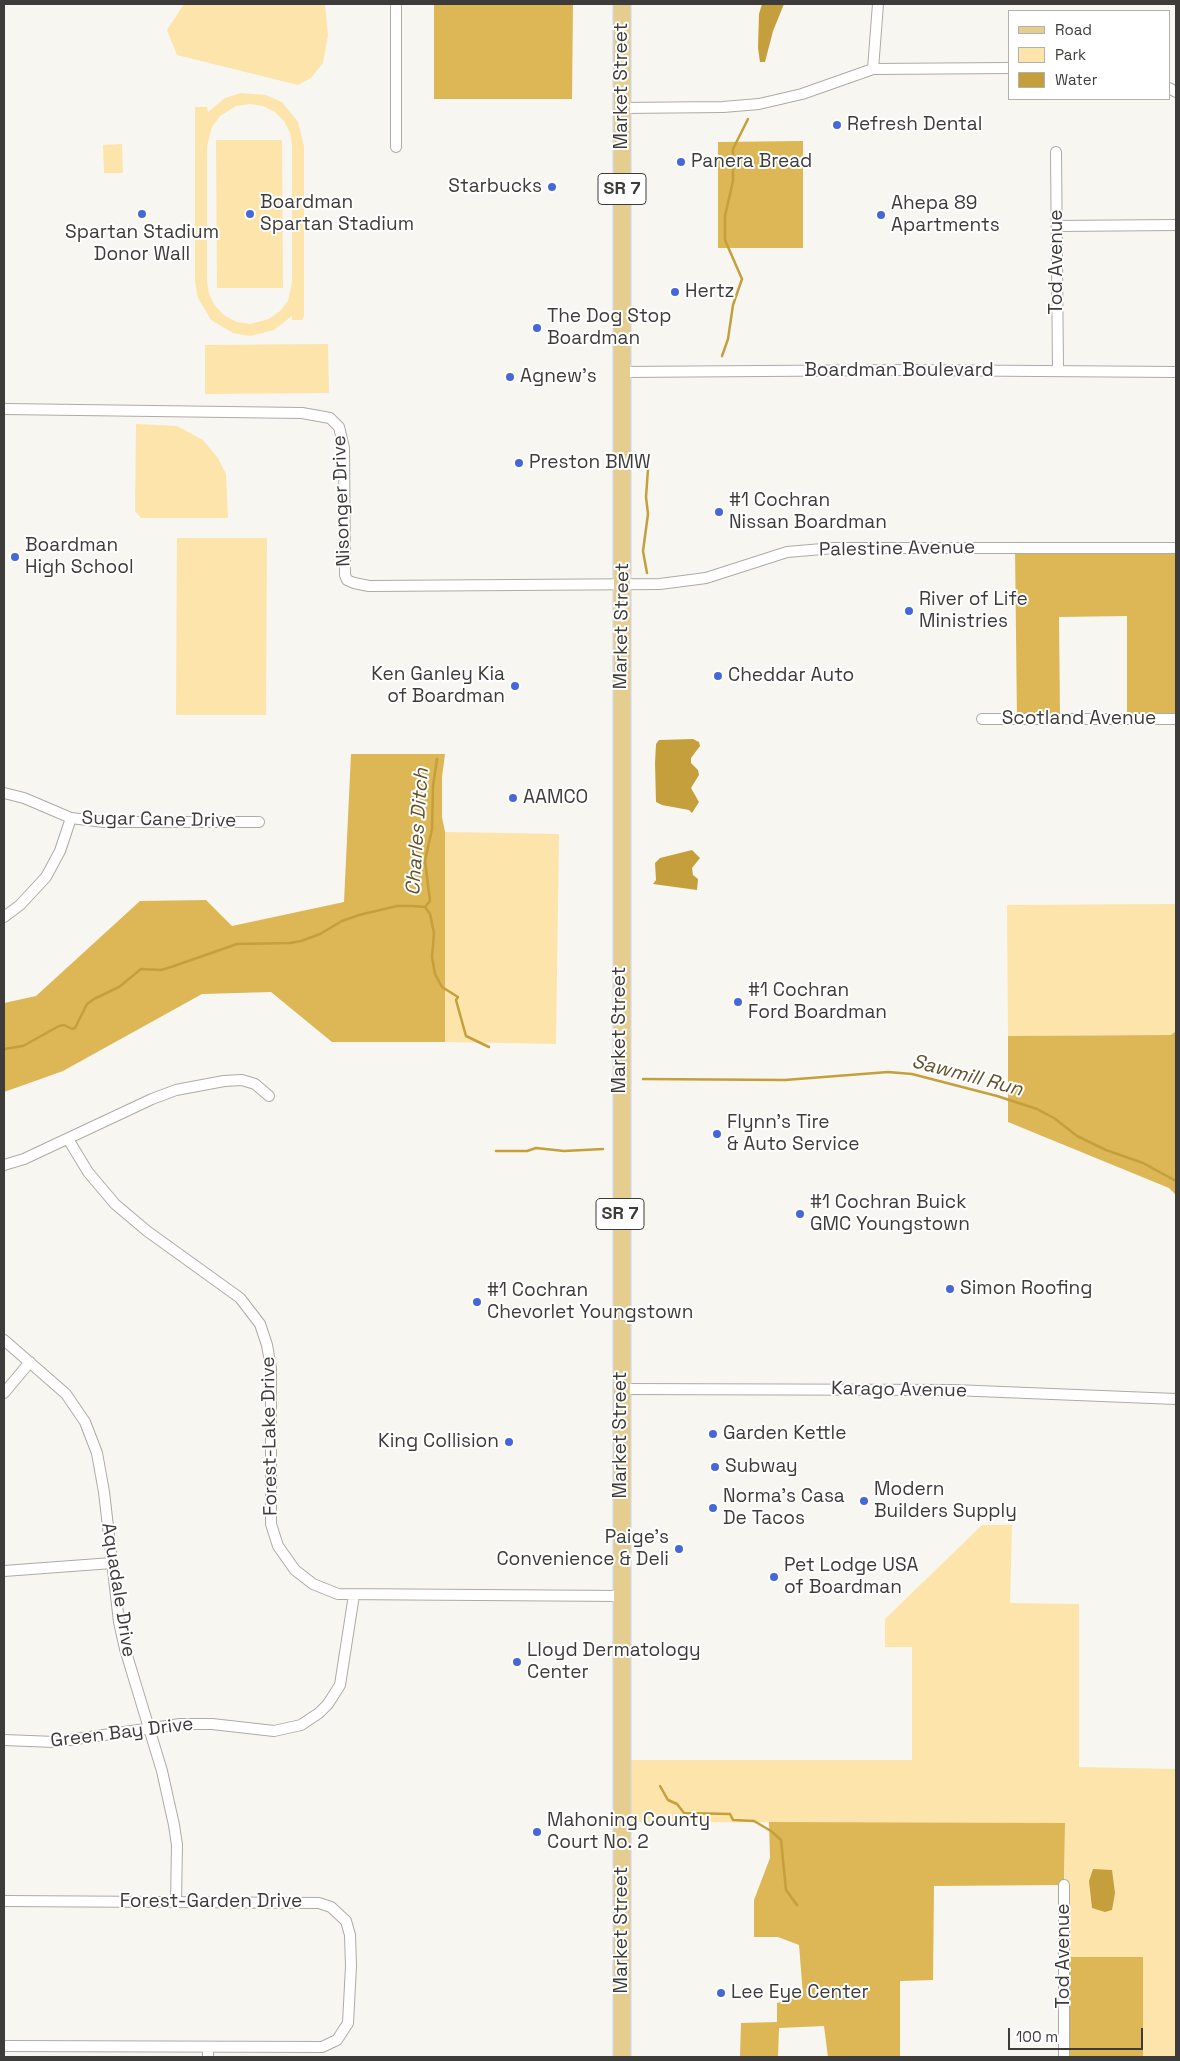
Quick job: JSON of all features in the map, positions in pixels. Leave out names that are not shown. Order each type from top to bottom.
[{"type":"main road","name":"Market Street","points":[[622,4],[622,2057]]},
{"type":"street","points":[[396,4],[396,147]]},
{"type":"street","points":[[873,69],[878,4]]},
{"type":"street","points":[[622,108],[723,107],[759,104],[802,94],[873,69],[1008,68]]},
{"type":"street","name":"Tod Avenue","points":[[1056,152],[1058,371]]},
{"type":"street","points":[[1057,226],[1176,225]]},
{"type":"street","name":"Boardman Boulevard","points":[[622,372],[1176,372]]},
{"type":"street","name":"Nisonger Drive","points":[[4,409],[302,413],[321,416],[336,422],[342,432],[344,448],[343,566],[347,580],[369,586],[622,584]]},
{"type":"street","name":"Palestine Avenue","points":[[622,584],[660,584],[693,580],[770,556],[812,549],[1176,548]]},
{"type":"street","name":"Scotland Avenue","points":[[982,718],[1176,719]]},
{"type":"street","name":"Sugar Cane Drive","points":[[4,794],[24,798],[71,818],[104,822],[259,822]]},
{"type":"street","points":[[4,917],[20,905],[46,877],[60,851],[71,818]]},
{"type":"street","points":[[4,1165],[24,1160],[152,1099],[196,1085],[224,1081],[246,1081],[255,1084],[269,1096]]},
{"type":"street","name":"Forest-Lake Drive","points":[[68,1139],[88,1172],[115,1204],[147,1231],[240,1298],[256,1316],[267,1344],[271,1368],[270,1512],[274,1537],[286,1560],[313,1584],[338,1594],[354,1595],[621,1596]]},
{"type":"street","name":"Aquadale Drive","points":[[4,1340],[66,1394],[90,1433],[101,1470],[125,1649],[162,1771],[174,1825],[177,1845],[176,1902]]},
{"type":"street","points":[[4,1393],[30,1362]]},
{"type":"street","name":"Karago Avenue","points":[[621,1389],[953,1390],[1176,1399]]},
{"type":"street","points":[[4,1571],[112,1563]]},
{"type":"street","name":"Green Bay Drive","points":[[4,1740],[55,1742],[148,1728],[204,1723],[274,1731],[291,1729],[310,1721],[328,1704],[340,1685],[354,1595]]},
{"type":"street","name":"Tod Avenue","points":[[1064,1885],[1064,2057]]},
{"type":"street","name":"Forest-Garden Drive","points":[[4,1901],[319,1903],[331,1907],[340,1913],[348,1926],[350,1986],[348,2023],[342,2035],[330,2044],[322,2047],[208,2052],[4,2046]]},
{"type":"green space","points":[[184,4],[325,4],[328,35],[323,63],[311,78],[298,85],[177,55],[167,30]]},
{"type":"green space","points":[[241,93],[266,95],[282,102],[298,122],[304,146],[304,316],[302,320],[292,320],[292,316],[274,330],[250,336],[233,333],[211,320],[198,298],[195,282],[195,107],[207,107],[208,112],[225,98]],"holes":[[[250,104],[263,106],[275,112],[284,121],[290,133],[292,146],[292,282],[288,301],[280,311],[269,319],[250,324],[237,322],[225,316],[215,306],[209,294],[207,281],[207,146],[212,127],[220,116],[236,106]]]},
{"type":"green space","points":[[216,140],[282,140],[283,288],[217,288]]},
{"type":"green space","points":[[122,144],[123,173],[104,173],[103,145]]},
{"type":"green space","points":[[328,344],[329,393],[205,394],[205,345]]},
{"type":"green space","points":[[136,424],[177,426],[203,440],[218,458],[226,474],[228,518],[141,518],[135,511]]},
{"type":"green space","points":[[177,538],[267,538],[266,715],[176,715]]},
{"type":"green space","points":[[445,832],[559,834],[556,1044],[445,1042]]},
{"type":"green space","points":[[1176,904],[1176,1031],[1171,1035],[1008,1036],[1007,905]]},
{"type":"green space","points":[[982,1525],[1012,1525],[1010,1603],[1079,1604],[1079,1767],[1176,1769],[1176,2057],[1143,2057],[1143,1957],[1064,1957],[1065,1823],[621,1822],[622,1760],[912,1760],[912,1647],[885,1647],[885,1619]]},
{"type":"shaded area","points":[[434,4],[573,4],[572,99],[434,99]]},
{"type":"shaded area","points":[[803,141],[803,248],[718,248],[718,142]]},
{"type":"shaded area","points":[[1015,548],[1176,548],[1176,719],[1127,719],[1127,616],[1059,617],[1060,719],[1017,719]]},
{"type":"shaded area","points":[[351,754],[445,754],[442,777],[442,817],[445,832],[445,1042],[332,1042],[271,992],[202,994],[63,1071],[4,1092],[4,1003],[36,996],[140,901],[206,900],[232,926],[344,902]]},
{"type":"shaded area","points":[[1176,1031],[1176,1195],[1169,1188],[1008,1122],[1008,1036],[1171,1035]]},
{"type":"shaded area","points":[[769,1822],[1065,1823],[1064,1882],[1061,1885],[934,1886],[933,1980],[900,1981],[900,2057],[828,2057],[824,2026],[779,2028],[778,2057],[740,2057],[741,2023],[777,2022],[777,2003],[803,1995],[799,1945],[778,1937],[754,1937],[754,1900],[770,1858]]},
{"type":"shaded area","points":[[1064,1957],[1143,1957],[1143,2057],[1064,2057]]},
{"type":"water","points":[[762,4],[784,4],[773,31],[765,62],[760,62],[758,48],[759,14]]},
{"type":"water","points":[[693,739],[699,742],[700,746],[691,758],[691,763],[698,770],[699,775],[691,788],[699,802],[692,813],[689,810],[662,805],[656,802],[655,763],[656,744],[659,740]]},
{"type":"water","points":[[692,850],[700,858],[692,868],[693,875],[698,879],[697,890],[653,884],[656,880],[655,863],[660,858]]},
{"type":"water","points":[[1093,1869],[1112,1870],[1115,1893],[1112,1910],[1105,1912],[1092,1908],[1089,1881]]},
{"type":"waterway","name":"Charles Ditch","points":[[722,356],[728,339],[733,305],[742,279],[725,240],[725,216],[733,181],[733,149],[748,119]]},
{"type":"waterway","name":"Charles Ditch","points":[[647,573],[643,551],[648,514],[646,497],[648,469]]},
{"type":"waterway","name":"Charles Ditch","points":[[425,907],[430,901],[425,861],[432,829],[433,786],[437,759]]},
{"type":"waterway","name":"Sawmill Run","points":[[4,1049],[23,1046],[59,1026],[64,1025],[72,1029],[75,1028],[87,1004],[119,987],[141,969],[161,970],[237,944],[301,941],[320,934],[342,921],[397,906],[425,907],[430,914],[434,933],[432,957],[435,974],[442,987],[458,997],[456,1000],[466,1036],[489,1047]]},
{"type":"waterway","name":"Sawmill Run","points":[[643,1079],[785,1080],[888,1072],[912,1074],[997,1096],[1037,1109],[1054,1118],[1077,1136],[1106,1150],[1143,1163],[1176,1181]]},
{"type":"waterway","name":"Sawmill Run","points":[[496,1151],[527,1151],[536,1148],[564,1151],[603,1149]]},
{"type":"waterway","points":[[660,1786],[668,1800],[677,1804],[684,1813],[730,1814],[733,1820],[754,1821],[771,1831],[781,1840],[786,1890],[797,1905]]},
{"type":"place","name":"Refresh Dental","points":[[837,125]]},
{"type":"place","name":"Panera Bread","points":[[681,162]]},
{"type":"place","name":"Starbucks","points":[[552,187]]},
{"type":"place","name":"Spartan Stadium Donor Wall","points":[[142,214]]},
{"type":"place","name":"Boardman Spartan Stadium","points":[[250,214]]},
{"type":"place","name":"Ahepa 89 Apartments","points":[[881,215]]},
{"type":"place","name":"Hertz","points":[[675,292]]},
{"type":"place","name":"The Dog Stop Boardman","points":[[537,328]]},
{"type":"place","name":"Agnew's","points":[[510,377]]},
{"type":"place","name":"Preston BMW","points":[[519,463]]},
{"type":"place","name":"#1 Cochran Nissan Boardman","points":[[719,512]]},
{"type":"place","name":"Boardman High School","points":[[15,557]]},
{"type":"place","name":"River of Life Ministries","points":[[909,611]]},
{"type":"place","name":"Cheddar Auto","points":[[718,676]]},
{"type":"place","name":"Ken Ganley Kia of Boardman","points":[[515,686]]},
{"type":"place","name":"AAMCO","points":[[513,798]]},
{"type":"place","name":"#1 Cochran Ford Boardman","points":[[738,1002]]},
{"type":"place","name":"Flynn's Tire & Auto Service","points":[[717,1134]]},
{"type":"place","name":"#1 Cochran Buick GMC Youngstown","points":[[800,1214]]},
{"type":"place","name":"Simon Roofing","points":[[950,1289]]},
{"type":"place","name":"#1 Cochran Chevorlet Youngstown","points":[[477,1302]]},
{"type":"place","name":"Garden Kettle","points":[[713,1434]]},
{"type":"place","name":"King Collision","points":[[509,1442]]},
{"type":"place","name":"Subway","points":[[715,1467]]},
{"type":"place","name":"Modern Builders Supply","points":[[864,1501]]},
{"type":"place","name":"Norma's Casa De Tacos","points":[[713,1508]]},
{"type":"place","name":"Paige's Convenience & Deli","points":[[679,1549]]},
{"type":"place","name":"Pet Lodge USA of Boardman","points":[[774,1577]]},
{"type":"place","name":"Lloyd Dermatology Center","points":[[517,1662]]},
{"type":"place","name":"Mahoning County Court No. 2","points":[[537,1832]]},
{"type":"place","name":"Lee Eye Center","points":[[721,1993]]}]
